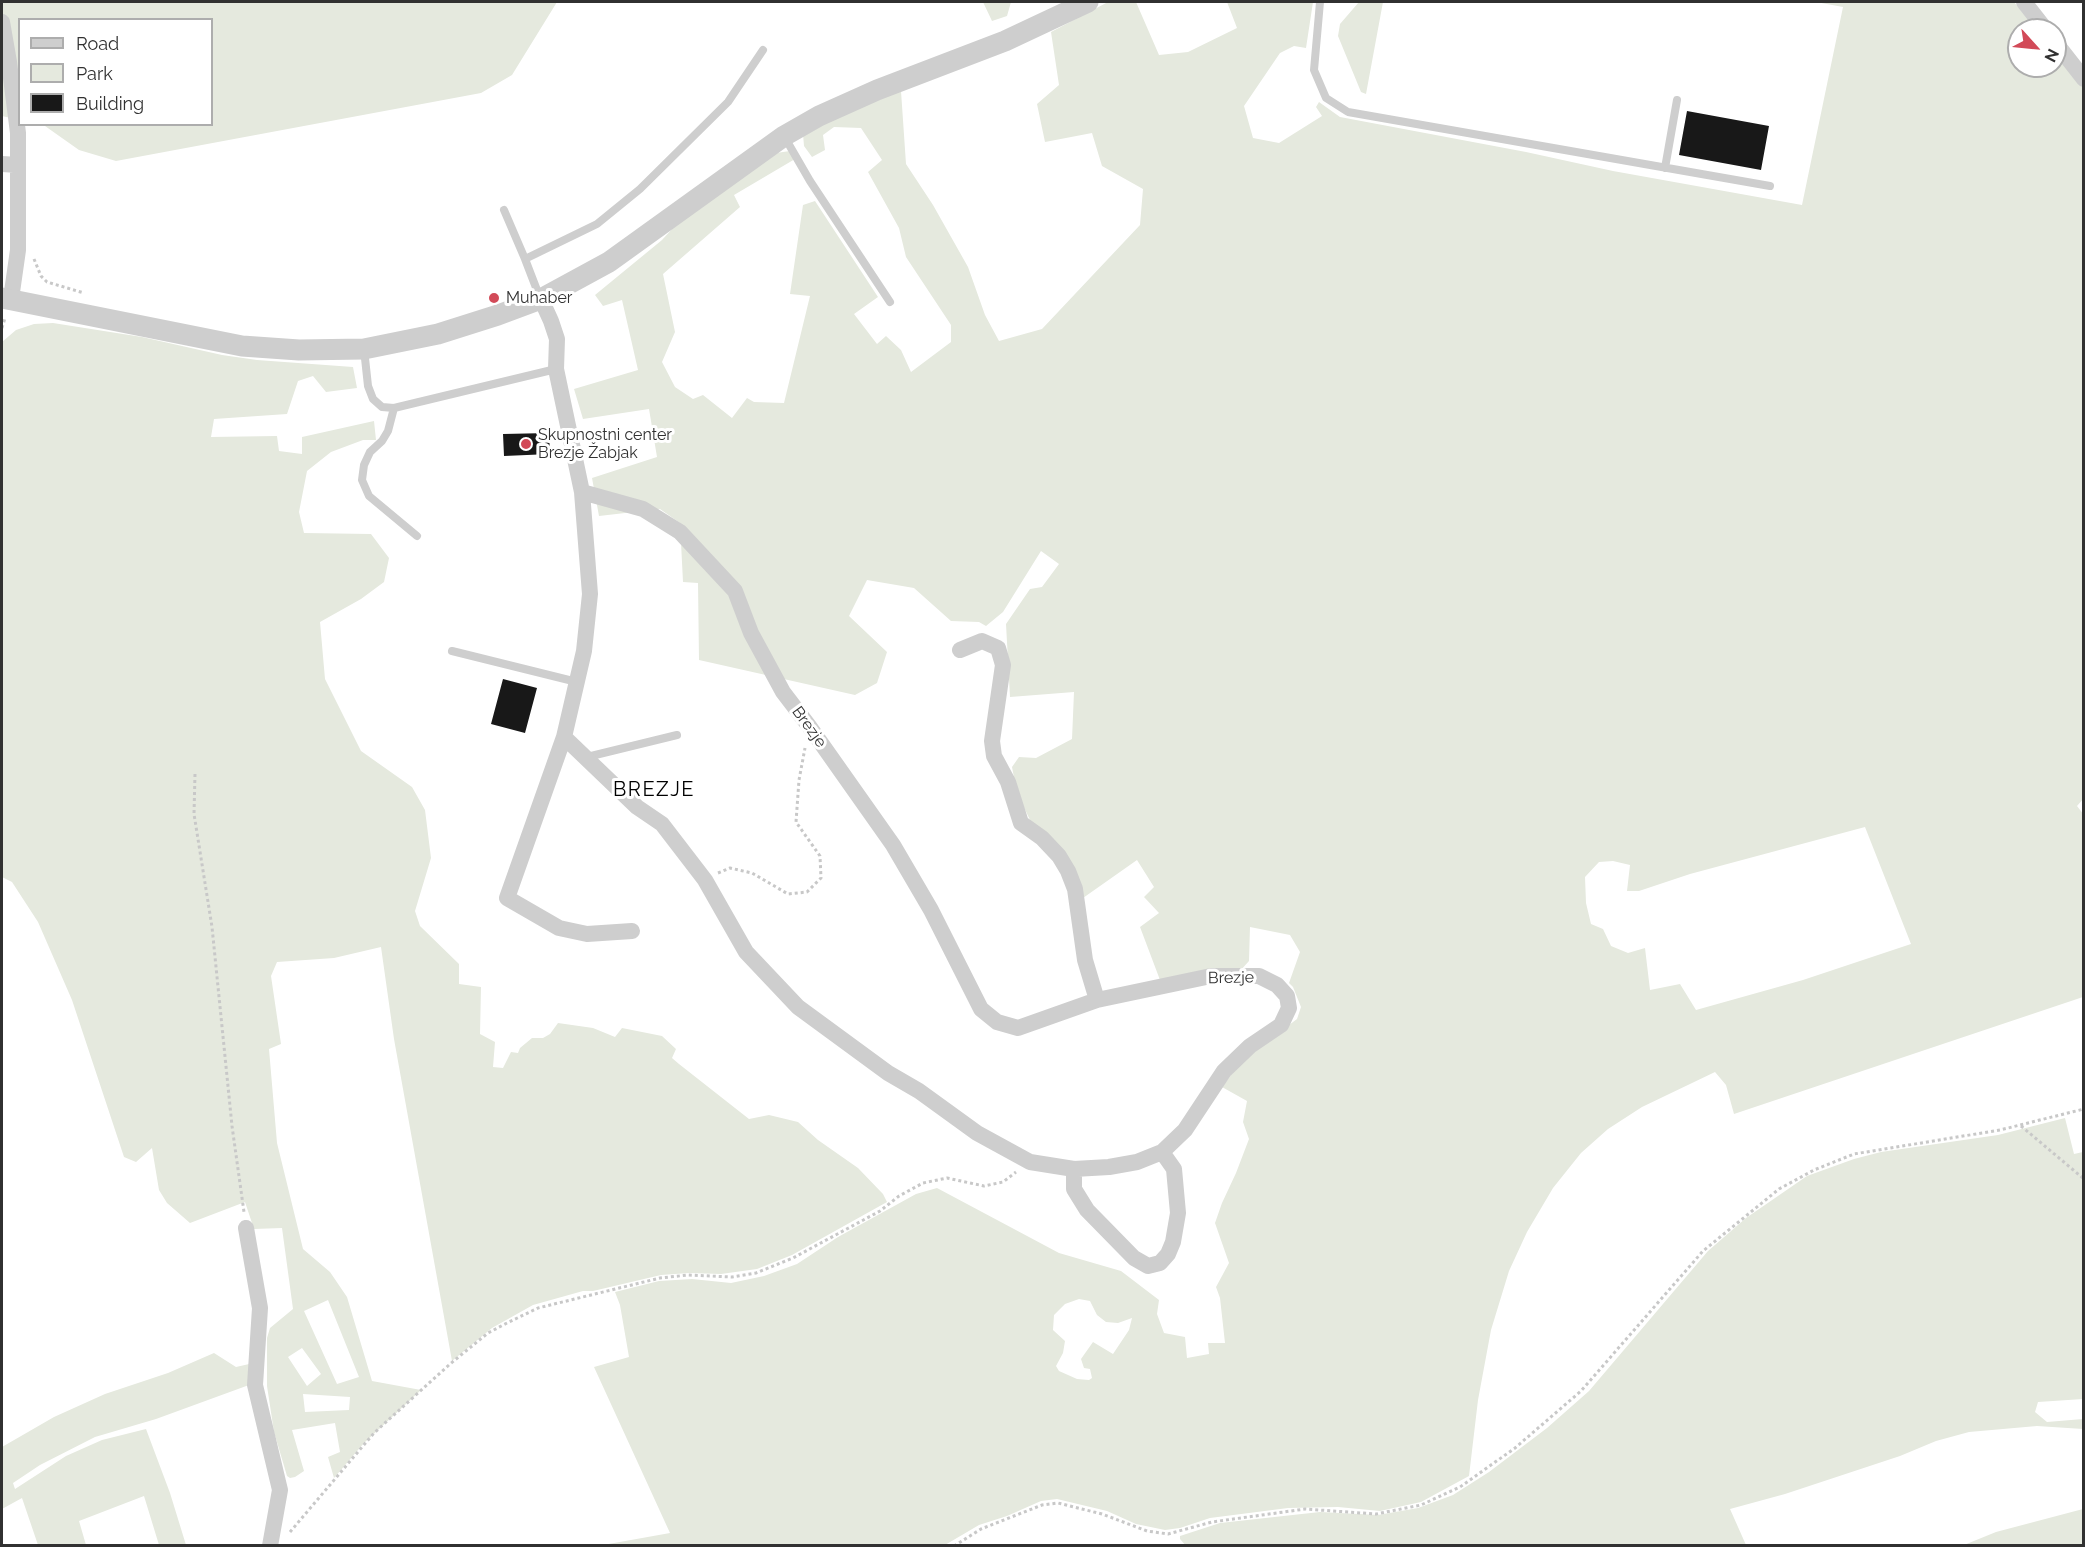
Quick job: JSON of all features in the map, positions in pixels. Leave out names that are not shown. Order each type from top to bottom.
[{"type":"street","points":[[2,22],[18,133],[10,164],[18,250],[6,299],[242,346],[298,350],[364,349],[438,333],[541,299],[609,261],[784,136],[819,116],[867,94],[1005,40],[1088,2]]},
{"type":"street","points":[[2024,2],[2037,18]]},
{"type":"street","points":[[2067,57],[2084,79]]},
{"type":"street","points":[[541,299],[557,339],[556,369],[582,492],[590,594],[584,651],[564,737],[507,898],[559,928],[587,934],[632,931]]},
{"type":"street","name":"Brezje","points":[[564,737],[637,807],[662,824],[705,879],[746,952],[798,1007],[888,1073],[919,1091],[977,1133],[1030,1162],[1074,1169],[1109,1167],[1137,1162],[1162,1152],[1185,1130],[1224,1071],[1250,1046],[1281,1025],[1289,1008],[1287,996],[1277,985],[1259,976],[1211,976],[1097,1000],[1018,1028],[997,1022],[981,1010],[931,910],[892,845],[783,692],[751,633],[735,591],[680,532],[643,509],[582,492]]},
{"type":"street","points":[[960,650],[982,641],[998,648],[1003,665],[992,741],[994,756],[1008,782],[1021,823],[1042,838],[1059,856],[1068,871],[1075,888],[1085,960],[1097,1000]]},
{"type":"street","points":[[1074,1169],[1074,1189],[1087,1210],[1134,1258],[1148,1266],[1160,1263],[1168,1254],[1173,1242],[1178,1213],[1174,1169],[1162,1152]]},
{"type":"street","points":[[246,1228],[260,1308],[255,1385],[280,1490],[270,1545]]},
{"type":"lane","points":[[1320,2],[1314,70],[1326,98],[1348,112],[1770,186]]},
{"type":"lane","points":[[525,259],[597,224],[640,189],[728,102],[763,50]]},
{"type":"lane","points":[[1665,168],[1677,100]]},
{"type":"lane","points":[[784,136],[810,181],[890,302]]},
{"type":"lane","points":[[504,210],[541,299]]},
{"type":"lane","points":[[364,349],[368,386],[373,399],[382,406],[394,408],[556,369]]},
{"type":"lane","points":[[394,408],[388,431],[382,441],[370,452],[364,465],[362,480],[369,496],[417,536]]},
{"type":"lane","points":[[452,651],[577,682]]},
{"type":"lane","points":[[587,757],[677,735]]},
{"type":"path","points":[[31,252],[41,276],[47,282],[91,295]]},
{"type":"path","points":[[705,879],[730,867],[752,873],[788,894],[807,892],[821,878],[820,856],[796,822],[799,780],[809,726]]},
{"type":"path","points":[[195,774],[194,814],[212,927],[232,1126],[246,1228]]},
{"type":"path","points":[[954,1545],[981,1529],[1042,1505],[1059,1503],[1102,1514],[1147,1531],[1168,1534],[1212,1522],[1305,1509],[1376,1514],[1421,1505],[1460,1487],[1515,1448],[1581,1391],[1703,1251],[1779,1189],[1814,1170],[1854,1154],[2021,1126],[2084,1109]]},
{"type":"path","points":[[2021,1126],[2084,1179]]},
{"type":"path","points":[[286,1537],[374,1433],[450,1364],[488,1334],[507,1323],[538,1308],[660,1278],[688,1275],[732,1277],[756,1273],[793,1258],[880,1211],[923,1183],[947,1178],[984,1186],[1003,1182],[1030,1162]]},
{"type":"green space","points":[[2,2],[557,2],[512,75],[481,93],[116,161],[79,150],[45,126],[213,126],[213,18],[18,18],[18,120],[2,116]]},
{"type":"green space","points":[[983,2],[1011,2],[1007,16],[992,21]]},
{"type":"green space","points":[[1108,2],[1136,2],[1159,55],[1188,52],[1237,28],[1227,2],[1313,2],[1306,48],[1294,46],[1280,53],[1244,106],[1253,138],[1279,143],[1322,116],[1316,107],[1319,102],[1340,117],[1613,171],[1802,205],[1843,7],[1816,2],[2014,2],[2027,18],[2007,18],[2007,78],[2067,78],[2067,67],[2083,87],[2084,798],[2077,806],[2084,815],[2083,997],[1734,1114],[1726,1085],[1715,1072],[1642,1107],[1608,1129],[1581,1153],[1553,1188],[1527,1232],[1509,1271],[1491,1330],[1478,1400],[1469,1476],[1421,1502],[1380,1511],[1338,1507],[1288,1508],[1210,1518],[1180,1528],[1165,1530],[1136,1524],[1107,1511],[1057,1499],[1041,1501],[979,1525],[945,1545],[603,1545],[670,1533],[594,1367],[629,1357],[620,1305],[615,1292],[659,1281],[692,1279],[731,1283],[764,1276],[797,1264],[838,1237],[916,1194],[937,1188],[1059,1253],[1121,1271],[1159,1300],[1157,1314],[1164,1333],[1185,1337],[1187,1358],[1209,1354],[1208,1343],[1225,1343],[1220,1298],[1216,1287],[1229,1263],[1215,1223],[1249,1139],[1243,1122],[1247,1101],[1222,1087],[1252,1053],[1297,1019],[1301,1007],[1289,983],[1300,952],[1290,935],[1250,927],[1249,961],[1240,971],[1160,980],[1140,927],[1159,913],[1144,897],[1154,887],[1137,860],[1083,898],[1031,822],[1017,793],[1012,767],[1019,757],[1036,758],[1072,739],[1074,692],[1010,697],[1006,624],[1030,589],[1042,587],[1059,564],[1041,551],[1003,612],[986,626],[979,622],[951,621],[914,588],[867,580],[849,616],[887,652],[877,683],[855,695],[699,660],[698,583],[683,582],[680,523],[660,509],[599,516],[592,478],[657,457],[649,409],[583,419],[574,389],[638,370],[622,300],[603,306],[595,295],[662,240],[685,215],[776,153],[790,151],[795,159],[734,195],[740,207],[663,274],[675,332],[662,362],[675,387],[693,399],[703,395],[732,418],[747,398],[754,402],[784,403],[810,296],[790,294],[803,205],[815,201],[878,297],[854,314],[877,344],[886,336],[901,350],[911,372],[951,342],[951,325],[906,257],[899,228],[868,172],[882,160],[861,128],[834,127],[823,135],[825,150],[812,157],[804,146],[803,134],[851,110],[901,91],[906,164],[933,205],[968,267],[985,315],[999,341],[1042,329],[1140,225],[1143,189],[1102,166],[1092,133],[1045,142],[1037,104],[1059,85],[1051,32]],"holes":[[[1865,827],[1911,944],[1803,980],[1696,1010],[1680,984],[1650,990],[1645,948],[1628,953],[1611,946],[1603,929],[1591,924],[1586,903],[1585,877],[1599,862],[1613,861],[1630,865],[1627,891],[1639,891],[1690,874]],[[1079,1299],[1090,1301],[1097,1315],[1106,1322],[1118,1323],[1132,1318],[1129,1330],[1113,1354],[1093,1342],[1081,1359],[1084,1368],[1090,1369],[1092,1378],[1077,1379],[1059,1371],[1056,1366],[1063,1353],[1065,1341],[1053,1330],[1054,1315],[1065,1304]]]},
{"type":"green space","points":[[1359,2],[1383,2],[1366,94],[1361,92],[1338,36],[1340,24]]},
{"type":"green space","points":[[53,323],[142,337],[222,355],[257,360],[353,367],[357,388],[326,392],[313,376],[298,381],[287,414],[214,419],[211,437],[277,436],[279,451],[302,454],[302,437],[374,421],[376,440],[363,440],[331,452],[307,471],[299,512],[304,533],[371,534],[389,558],[384,582],[361,599],[320,622],[325,679],[361,751],[412,787],[425,810],[431,858],[415,911],[420,926],[459,964],[459,984],[481,987],[480,1034],[495,1042],[493,1067],[503,1068],[511,1052],[518,1053],[520,1048],[532,1038],[543,1038],[550,1034],[558,1023],[593,1028],[615,1037],[622,1028],[662,1036],[676,1049],[672,1058],[749,1119],[769,1115],[798,1122],[818,1140],[858,1168],[883,1194],[887,1202],[792,1255],[757,1269],[721,1274],[661,1275],[593,1291],[583,1291],[533,1305],[492,1328],[452,1361],[394,1039],[381,947],[334,958],[277,962],[271,976],[281,1044],[269,1049],[277,1143],[303,1249],[330,1272],[347,1297],[372,1381],[421,1390],[364,1443],[334,1478],[328,1457],[340,1452],[335,1423],[292,1430],[304,1471],[295,1477],[287,1476],[274,1432],[267,1386],[267,1338],[270,1328],[293,1309],[282,1228],[254,1229],[245,1202],[190,1223],[167,1203],[159,1190],[152,1148],[136,1162],[124,1157],[72,1000],[38,922],[12,882],[2,877],[2,342],[16,330],[34,324]],"holes":[[[328,1300],[359,1377],[337,1384],[304,1311]],[[302,1348],[321,1374],[307,1386],[288,1357]],[[303,1394],[350,1397],[349,1410],[305,1412]]]},
{"type":"green space","points":[[2065,1118],[2074,1154],[2083,1152],[2083,1399],[2038,1402],[2035,1412],[2047,1422],[2083,1419],[2083,1429],[2037,1426],[1969,1432],[1936,1441],[1900,1456],[1785,1494],[1730,1509],[1746,1545],[1186,1546],[1180,1539],[1180,1536],[1220,1523],[1320,1512],[1378,1515],[1418,1508],[1453,1495],[1489,1472],[1547,1428],[1589,1391],[1708,1251],[1746,1218],[1807,1176],[1881,1152],[1998,1135]]},
{"type":"green space","points":[[214,1353],[236,1367],[258,1362],[249,1385],[156,1419],[95,1437],[40,1465],[13,1483],[15,1489],[66,1456],[102,1440],[146,1429],[170,1493],[186,1545],[159,1545],[144,1496],[79,1521],[86,1545],[38,1545],[22,1498],[2,1509],[2,1447],[54,1417],[105,1394],[168,1373]]},
{"type":"green space","points":[[2083,1509],[2083,1545],[1964,1545],[1996,1532]]},
{"type":"building","points":[[1687,111],[1769,126],[1761,170],[1679,155]]},
{"type":"building","name":"Skupnostni center Brezje Žabjak","points":[[549,433],[550,454],[504,456],[503,434]]},
{"type":"building","points":[[503,679],[537,688],[525,733],[491,724]]},
{"type":"place","name":"Muhaber","points":[[494,298]]},
{"type":"place","name":"Skupnostni center Brezje Žabjak","points":[[526,444]]},
{"type":"district","name":"BREZJE","points":[[654,790]]}]
